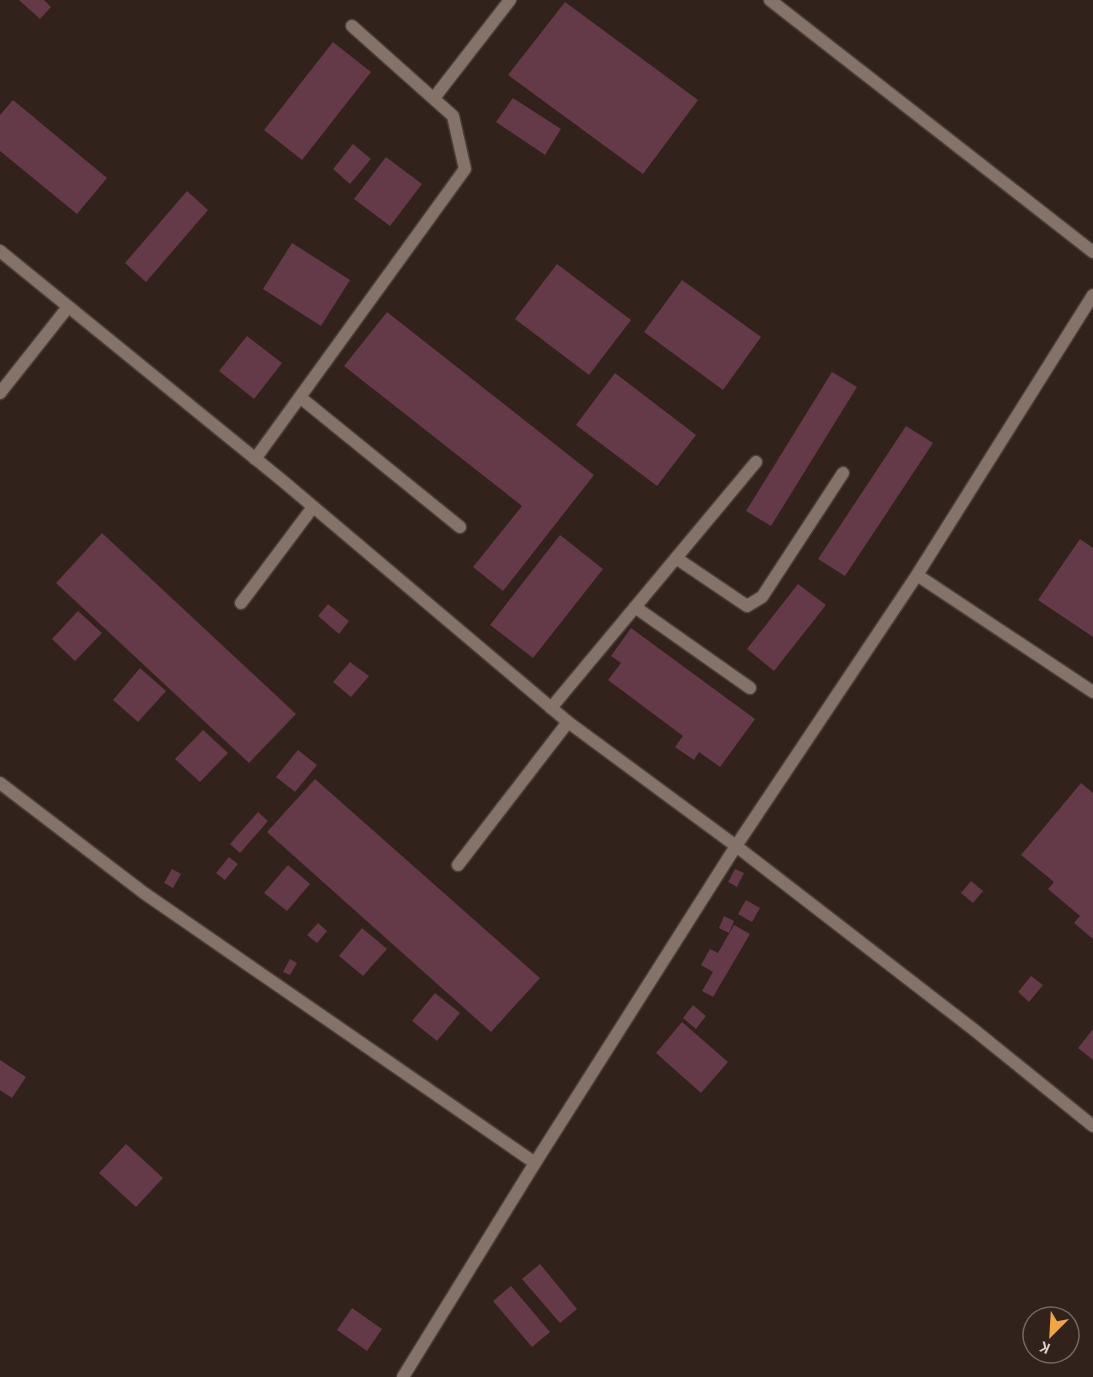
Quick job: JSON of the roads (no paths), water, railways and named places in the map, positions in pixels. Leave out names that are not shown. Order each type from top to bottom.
[{"type":"lane","points":[[434,98],[510,0]]},
{"type":"lane","points":[[770,0],[1093,252]]},
{"type":"lane","points":[[255,459],[465,168],[453,116],[352,26]]},
{"type":"lane","points":[[0,251],[313,507],[568,722],[736,846],[973,1029],[1093,1126]]},
{"type":"lane","points":[[403,1377],[535,1163],[736,846],[917,575],[1093,295]]},
{"type":"lane","points":[[0,393],[68,307]]},
{"type":"lane","points":[[300,398],[460,527]]},
{"type":"lane","points":[[551,708],[756,462]]},
{"type":"lane","points":[[676,558],[747,606],[762,597],[843,472]]},
{"type":"lane","points":[[241,603],[313,507]]},
{"type":"lane","points":[[917,575],[1093,692]]},
{"type":"lane","points":[[635,607],[750,688]]},
{"type":"lane","points":[[458,865],[568,722]]},
{"type":"lane","points":[[0,783],[144,893],[535,1163]]}]
